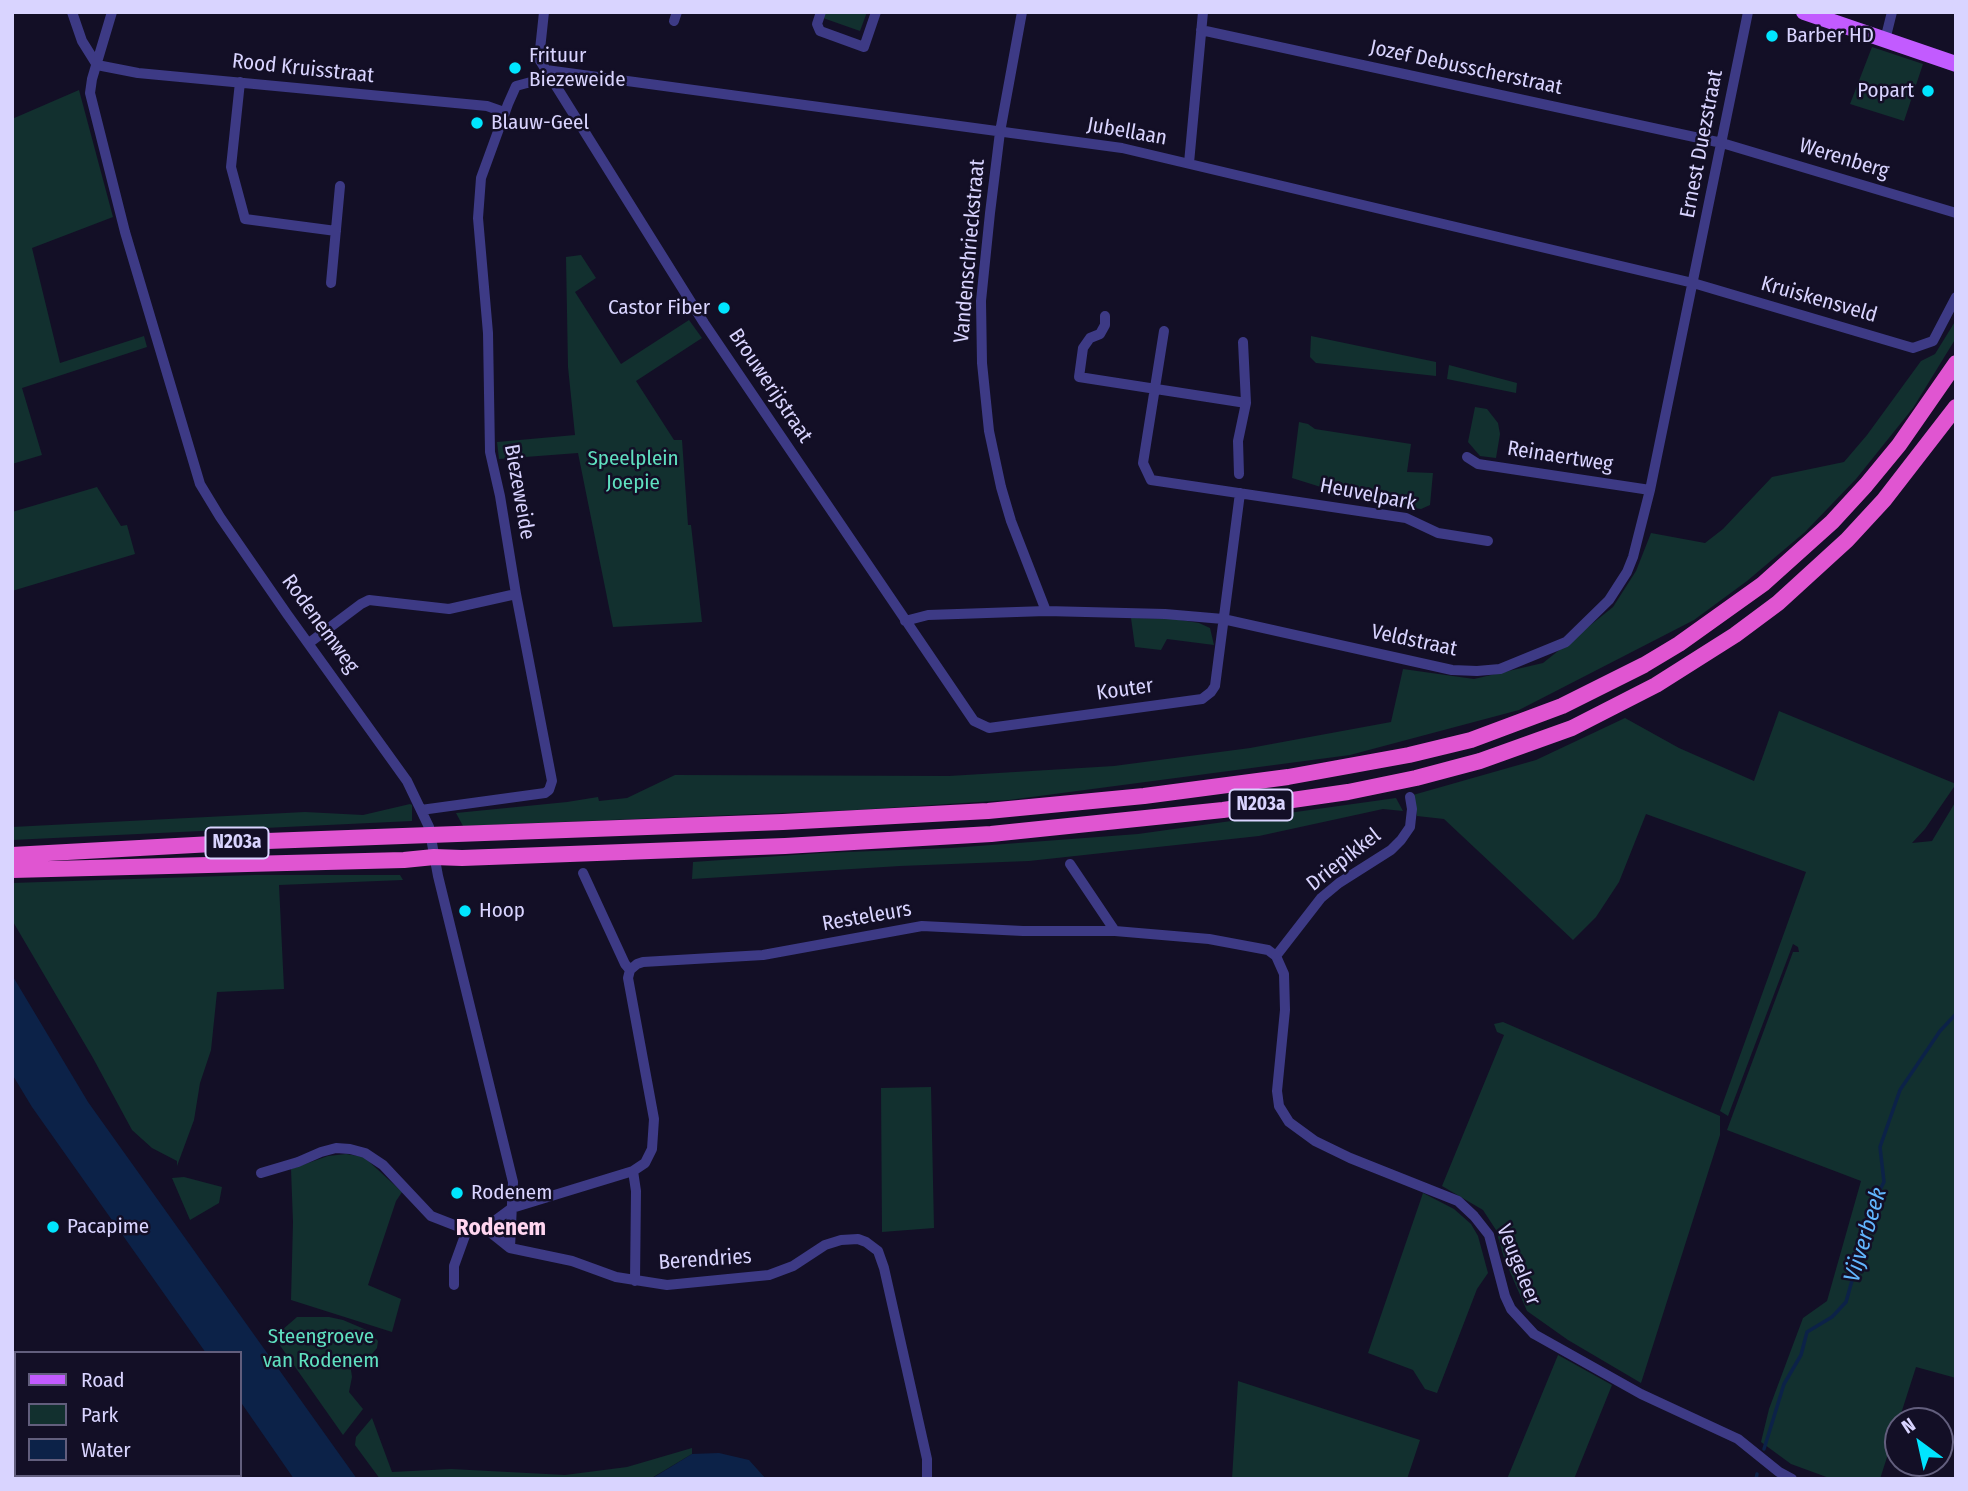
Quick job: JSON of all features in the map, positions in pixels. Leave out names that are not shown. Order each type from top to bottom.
[{"type":"highway","name":"N203a","points":[[12,870],[44,862],[267,841],[783,822],[988,811],[1144,796],[1288,777],[1382,761],[1471,740],[1562,706],[1644,665],[1679,644],[1763,584],[1832,522],[1866,485],[1899,445],[1956,363]]},
{"type":"highway","name":"N203a","points":[[12,855],[44,862],[271,865],[785,846],[991,834],[1149,819],[1295,800],[1416,778],[1480,761],[1549,737],[1609,710],[1692,664],[1746,627],[1778,603],[1847,540],[1892,491],[1956,407]]},
{"type":"main road","points":[[1804,12],[1956,64]]},
{"type":"street","points":[[72,12],[82,41],[97,65]]},
{"type":"street","name":"Rodenemweg","points":[[112,12],[90,93],[125,232],[200,484],[220,517],[407,781],[421,810],[430,835],[513,1182],[510,1248]]},
{"type":"street","points":[[544,12],[539,59],[545,70]]},
{"type":"street","points":[[821,12],[817,24],[820,31],[864,47],[876,12]]},
{"type":"street","name":"Vandenschrieckstraat","points":[[1022,12],[1000,132],[981,301],[983,381],[989,431],[1001,487],[1011,522],[1046,611]]},
{"type":"street","points":[[1189,163],[1203,12]]},
{"type":"street","name":"Ernest Duezstraat","points":[[1693,283],[1748,12]]},
{"type":"street","points":[[1885,40],[1892,12]]},
{"type":"street","name":"Jozef Debusscherstraat","points":[[1201,30],[1722,143]]},
{"type":"street","name":"Rood Kruisstraat","points":[[97,65],[138,73],[487,106],[504,112]]},
{"type":"street","name":"Biezeweide","points":[[421,810],[545,793],[552,781],[500,496],[489,452],[488,333],[478,218],[481,178],[504,112],[516,86],[542,79],[545,70]]},
{"type":"street","name":"Jubellaan","points":[[545,70],[1122,149],[1693,283]]},
{"type":"street","name":"Brouwerijstraat","points":[[545,70],[704,323],[971,718]]},
{"type":"street","points":[[240,82],[231,167],[245,219],[336,231]]},
{"type":"street","name":"Werenberg","points":[[1722,143],[1956,213]]},
{"type":"street","points":[[331,283],[340,186]]},
{"type":"street","name":"Veldstraat","points":[[905,621],[928,615],[1046,611],[1117,611],[1223,619],[1452,670],[1477,671],[1500,669],[1566,642],[1609,600],[1633,557],[1650,490],[1693,283]]},
{"type":"street","name":"Kruiskensveld","points":[[1693,283],[1913,348],[1933,341],[1956,297]]},
{"type":"street","points":[[1105,316],[1105,325],[1100,334],[1090,338],[1083,348],[1079,377],[1246,403]]},
{"type":"street","name":"Heuvelpark","points":[[1164,331],[1143,463],[1151,480],[1406,518],[1438,533],[1488,541]]},
{"type":"street","points":[[1239,474],[1238,441],[1246,403],[1243,342]]},
{"type":"street","name":"Reinaertweg","points":[[1467,457],[1478,464],[1650,490]]},
{"type":"street","points":[[1223,619],[1240,493]]},
{"type":"street","points":[[309,643],[369,600],[449,609],[516,594]]},
{"type":"street","name":"Kouter","points":[[971,718],[989,728],[1202,699],[1215,686],[1223,619]]},
{"type":"street","name":"Driepikkel","points":[[1276,956],[1321,898],[1339,883],[1391,850],[1401,840],[1410,827],[1410,797]]},
{"type":"street","points":[[1070,864],[1115,931]]},
{"type":"street","points":[[261,1173],[336,1148],[365,1153],[383,1165],[431,1216],[467,1230],[485,1228],[512,1208],[642,1166],[649,1158],[654,1119],[628,978],[630,970],[583,873]]},
{"type":"street","name":"Resteleurs","points":[[630,970],[643,962],[763,955],[922,926],[1023,931],[1115,931],[1209,939],[1266,949],[1276,956]]},
{"type":"street","name":"Veugeleer","points":[[1276,956],[1284,974],[1286,988],[1277,1091],[1282,1111],[1289,1122],[1315,1141],[1350,1158],[1458,1201],[1489,1235],[1511,1309],[1534,1334],[1641,1394],[1738,1439],[1779,1472],[1792,1479]]},
{"type":"street","name":"Berendries","points":[[633,1171],[636,1191],[635,1281],[667,1285],[769,1275],[793,1266],[825,1245],[841,1240],[858,1239],[873,1246],[881,1257],[896,1318],[927,1459],[927,1479]]},
{"type":"street","points":[[485,1228],[510,1248],[572,1261],[635,1281]]},
{"type":"street","points":[[454,1285],[454,1266],[467,1230]]},
{"type":"green space","points":[[825,12],[867,12],[860,31],[823,18]]},
{"type":"green space","points":[[1872,47],[1923,64],[1904,121],[1850,104]]},
{"type":"green space","points":[[79,90],[113,217],[32,248],[60,363],[144,336],[147,347],[22,388],[42,455],[12,464],[12,119]]},
{"type":"green space","name":"Speelplein Joepie","points":[[581,255],[596,278],[575,292],[621,364],[689,320],[702,338],[636,381],[674,440],[682,440],[688,525],[691,525],[702,622],[613,627],[578,453],[499,459],[497,442],[575,435],[568,367],[566,257]]},
{"type":"green space","points":[[1956,320],[1956,338],[1913,408],[1856,479],[1805,532],[1747,581],[1694,620],[1519,710],[1350,755],[1009,800],[856,810],[463,826],[456,813],[598,797],[599,801],[627,798],[675,775],[949,776],[1114,766],[1250,748],[1391,722],[1403,669],[1474,679],[1543,663],[1613,607],[1636,571],[1651,533],[1705,543],[1723,529],[1772,477],[1844,462],[1921,361],[1935,354]]},
{"type":"green space","points":[[1311,336],[1436,362],[1436,376],[1316,363],[1310,357]]},
{"type":"green space","points":[[1449,365],[1517,383],[1516,393],[1447,379]]},
{"type":"green space","points":[[1475,407],[1487,409],[1498,423],[1500,434],[1496,458],[1480,456],[1468,442]]},
{"type":"green space","points":[[1299,422],[1315,429],[1411,444],[1407,472],[1433,473],[1430,505],[1421,509],[1329,495],[1324,488],[1292,478]]},
{"type":"green space","points":[[97,487],[121,526],[127,525],[135,554],[12,591],[12,512]]},
{"type":"green space","points":[[1131,618],[1174,619],[1199,623],[1210,628],[1214,645],[1167,639],[1161,650],[1135,647]]},
{"type":"green space","points":[[1779,711],[1956,784],[1912,843],[1932,841],[1956,801],[1956,1378],[1916,1367],[1903,1407],[1884,1407],[1884,1467],[1880,1479],[1832,1479],[1791,1464],[1761,1442],[1769,1409],[1803,1318],[1827,1301],[1861,1181],[1727,1130],[1793,952],[1799,952],[1798,947],[1793,944],[1728,1116],[1720,1111],[1806,872],[1646,814],[1619,882],[1596,917],[1573,940],[1444,819],[1417,816],[1413,795],[1536,760],[1625,718],[1679,748],[1754,781]]},
{"type":"green space","points":[[1396,798],[1403,811],[1383,809],[1259,836],[1029,861],[692,879],[693,862],[951,848],[1138,834]]},
{"type":"green space","points":[[410,804],[412,821],[12,840],[12,827],[305,812],[363,815]]},
{"type":"green space","points":[[254,875],[400,875],[403,880],[279,885],[284,989],[217,992],[211,1050],[200,1083],[194,1120],[177,1166],[177,1161],[152,1148],[132,1130],[12,920],[12,883]]},
{"type":"green space","points":[[1503,1022],[1720,1116],[1720,1135],[1641,1383],[1568,1340],[1527,1311],[1504,1258],[1496,1230],[1483,1210],[1442,1186],[1504,1035],[1497,1032],[1494,1024]]},
{"type":"green space","points":[[931,1087],[934,1228],[882,1232],[881,1088]]},
{"type":"green space","points":[[346,1154],[364,1157],[402,1192],[396,1201],[368,1285],[401,1299],[392,1332],[291,1300],[291,1169],[328,1156]]},
{"type":"green space","points":[[184,1177],[222,1187],[219,1203],[190,1220],[172,1178]]},
{"type":"green space","points":[[1423,1193],[1454,1209],[1471,1224],[1478,1236],[1488,1273],[1477,1289],[1437,1393],[1425,1389],[1413,1370],[1368,1353]]},
{"type":"green space","name":"Steengroeve van Rodenem","points":[[297,1317],[343,1320],[369,1331],[378,1341],[372,1354],[350,1363],[352,1377],[349,1392],[363,1409],[343,1435],[274,1337]]},
{"type":"green space","points":[[1558,1355],[1612,1385],[1574,1479],[1507,1479]]},
{"type":"green space","points":[[1238,1381],[1420,1440],[1407,1479],[1232,1479]]},
{"type":"green space","points":[[372,1418],[392,1472],[451,1469],[565,1475],[627,1467],[692,1448],[692,1454],[650,1479],[380,1479],[355,1445],[356,1437]]},
{"type":"water","points":[[12,975],[88,1102],[357,1479],[294,1479],[242,1404],[242,1351],[205,1351],[32,1107],[12,1074]]},
{"type":"water","points":[[719,1453],[749,1460],[766,1479],[651,1479],[692,1454]]},
{"type":"waterway","name":"Vijverbeek","points":[[1764,1449],[1784,1384],[1801,1355],[1807,1332],[1832,1317],[1846,1302],[1874,1202],[1884,1182],[1880,1147],[1900,1090],[1940,1031],[1956,1014]]},
{"type":"waterway","name":"Vijverbeek","points":[[1756,1479],[1757,1474]]},
{"type":"place","name":"Barber HD","points":[[1772,36]]},
{"type":"place","name":"Frituur Biezeweide","points":[[515,68]]},
{"type":"place","name":"Popart","points":[[1928,91]]},
{"type":"place","name":"Blauw-Geel","points":[[477,123]]},
{"type":"place","name":"Castor Fiber","points":[[724,308]]},
{"type":"place","name":"Hoop","points":[[465,911]]},
{"type":"place","name":"Rodenem","points":[[457,1193]]},
{"type":"place","name":"Pacapime","points":[[53,1227]]},
{"type":"district","name":"Rodenem","points":[[501,1229]]}]
